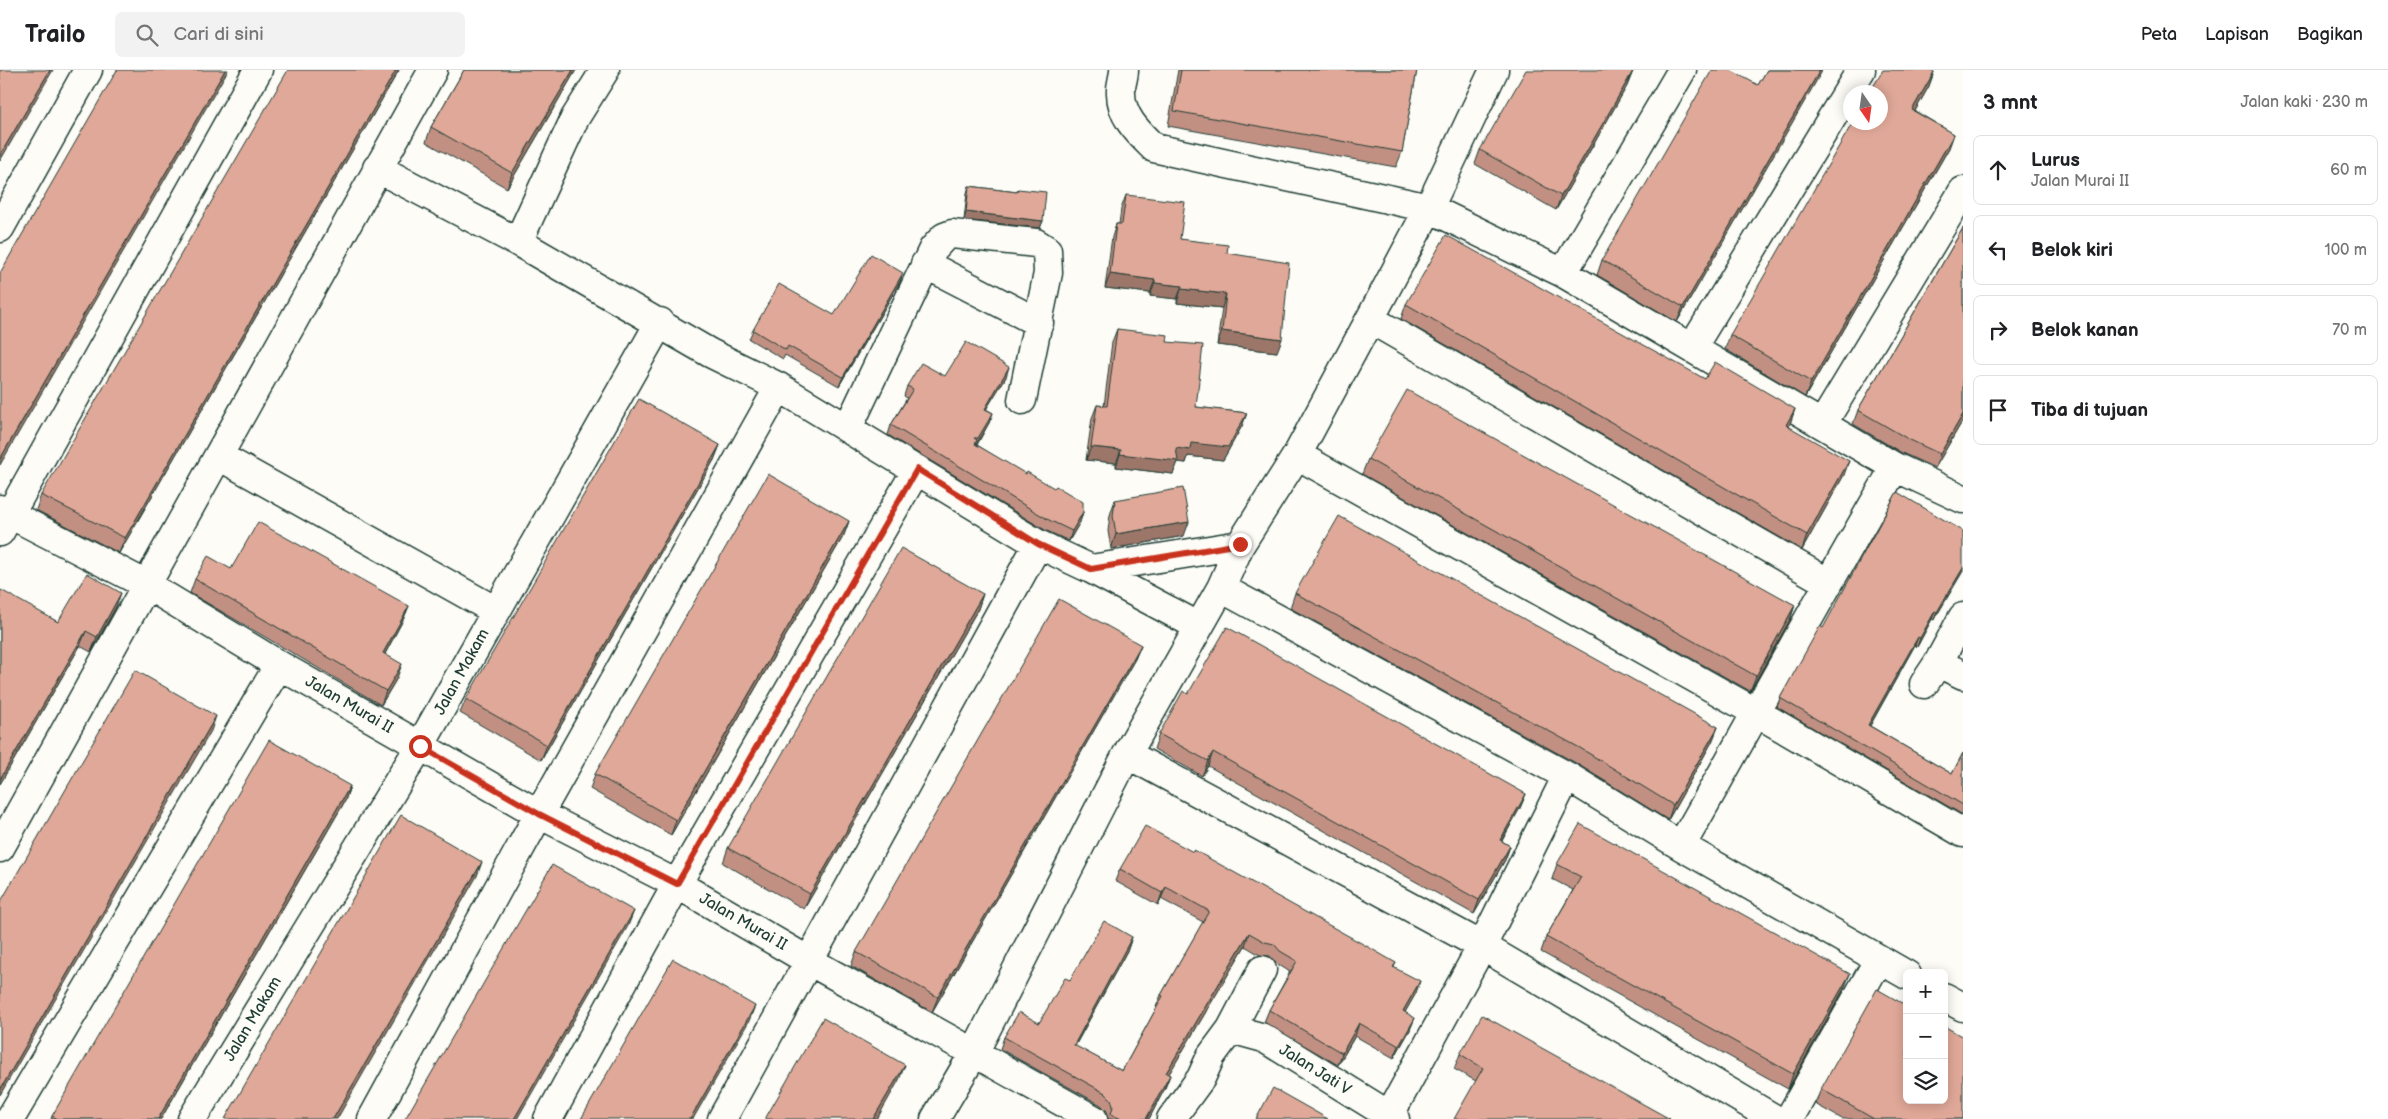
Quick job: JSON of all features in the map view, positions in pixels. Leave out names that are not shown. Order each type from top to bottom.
[{"type":"street","points":[[0,228],[88,70]]},
{"type":"street","points":[[3,518],[258,70]]},
{"type":"street","points":[[0,848],[220,456],[377,168],[433,70]]},
{"type":"street","points":[[518,242],[575,118],[605,70]]},
{"type":"street","points":[[1124,70],[1120,94],[1124,108],[1131,125],[1154,148],[1429,208],[1563,273],[1823,423],[1895,467],[1962,495]]},
{"type":"street","points":[[936,1119],[974,1053],[1127,754],[1221,588],[1240,544],[1297,455],[1370,319],[1429,208],[1494,70]]},
{"type":"street","points":[[1563,273],[1682,70]]},
{"type":"street","points":[[1692,348],[1861,70]]},
{"type":"street","points":[[377,168],[518,242],[660,322],[710,353],[779,387],[1038,544],[1091,569],[1198,626]]},
{"type":"street","points":[[1823,423],[1963,192]]},
{"type":"street","points":[[848,428],[933,249],[944,236],[952,234],[1041,244],[1047,250],[1048,273],[1022,400]]},
{"type":"street","points":[[926,264],[1038,323]]},
{"type":"street","points":[[1370,319],[1827,582]]},
{"type":"street","name":"Jalan Makam","points":[[192,1119],[420,746],[660,322]]},
{"type":"street","points":[[372,1119],[539,814],[779,387]]},
{"type":"street","points":[[1297,455],[1757,713],[1963,833]]},
{"type":"street","points":[[220,456],[496,611]]},
{"type":"street","points":[[1681,846],[1757,713],[1827,582],[1895,467]]},
{"type":"street","points":[[548,1119],[677,884],[917,469]]},
{"type":"street","name":"Jalan Murai II","points":[[3,518],[147,585],[279,665],[539,814],[677,884],[809,961],[1092,1119]]},
{"type":"street","points":[[722,1119],[1038,544]]},
{"type":"street","points":[[1091,569],[1240,544]]},
{"type":"street","points":[[1221,588],[1567,776],[1681,846],[1903,973]]},
{"type":"street","points":[[1963,617],[1931,674],[1963,675]]},
{"type":"street","points":[[10,1119],[279,665]]},
{"type":"street","points":[[1127,754],[1482,946],[1775,1119]]},
{"type":"street","points":[[1392,1117],[1482,946],[1567,776]]},
{"type":"street","points":[[1789,1119],[1879,958]]},
{"type":"street","points":[[1171,1119],[1201,1078],[1211,1056],[1231,1029],[1262,970]]},
{"type":"street","points":[[1948,999],[1963,1008]]},
{"type":"street","name":"Jalan Jati V","points":[[1231,1029],[1264,1038],[1392,1117]]},
{"type":"building","points":[[0,70],[50,70],[0,155]]},
{"type":"building","points":[[117,70],[225,70],[0,459],[0,273]]},
{"type":"building","points":[[288,70],[396,70],[125,538],[41,495]]},
{"type":"building","points":[[464,70],[573,70],[512,173],[431,127]]},
{"type":"building","points":[[1181,70],[1417,70],[1402,152],[1174,111]]},
{"type":"building","points":[[1526,70],[1633,71],[1561,196],[1480,150]]},
{"type":"building","points":[[1712,70],[1730,70],[1758,85],[1767,70],[1820,70],[1683,307],[1602,260]]},
{"type":"building","points":[[1883,70],[1931,70],[1934,72],[1912,110],[1954,134],[1811,382],[1730,335],[1848,130],[1888,130],[1888,85],[1874,85]]},
{"type":"building","points":[[969,186],[1017,192],[1018,189],[1046,192],[1043,221],[966,212]]},
{"type":"building","points":[[1126,195],[1185,202],[1180,239],[1228,245],[1227,253],[1289,263],[1282,339],[1222,331],[1226,294],[1181,289],[1182,286],[1155,283],[1155,280],[1110,274],[1116,224],[1122,224]]},
{"type":"building","points":[[1963,228],[1963,414],[1940,454],[1908,439],[1858,410]]},
{"type":"building","points":[[1446,235],[1705,379],[1715,362],[1795,409],[1786,425],[1849,461],[1807,535],[1406,304]]},
{"type":"building","points":[[871,254],[903,273],[843,377],[788,346],[786,350],[753,330],[779,284],[834,315]]},
{"type":"building","points":[[1117,329],[1168,335],[1167,342],[1203,345],[1196,407],[1247,413],[1228,447],[1191,443],[1190,450],[1176,448],[1178,461],[1120,454],[1121,450],[1091,447],[1097,405],[1107,406]]},
{"type":"building","points":[[966,342],[1009,367],[985,409],[993,413],[978,438],[974,438],[977,440],[975,444],[1026,474],[1027,472],[1054,488],[1056,486],[1083,502],[1083,512],[1072,531],[1049,520],[891,425],[913,389],[907,386],[921,363],[945,376]]},
{"type":"building","points":[[1407,390],[1795,605],[1756,676],[1368,459]]},
{"type":"building","points":[[639,399],[720,445],[547,745],[466,699]]},
{"type":"building","points":[[768,474],[849,521],[676,820],[595,774]]},
{"type":"building","points":[[1183,488],[1189,522],[1116,534],[1113,516],[1115,500]]},
{"type":"building","points":[[1897,492],[1963,531],[1963,568],[1937,612],[1935,611],[1920,638],[1918,637],[1868,725],[1952,774],[1963,753],[1963,805],[1780,698],[1820,626],[1823,628]]},
{"type":"building","points":[[1339,516],[1718,727],[1673,805],[1580,748],[1295,593]]},
{"type":"building","points":[[258,522],[409,606],[383,653],[402,664],[386,691],[195,579],[208,556],[231,569]]},
{"type":"building","points":[[901,548],[983,594],[810,894],[728,848]]},
{"type":"building","points":[[87,573],[121,593],[97,637],[86,631],[0,779],[0,592],[1,590],[58,622]]},
{"type":"building","points":[[1059,599],[1141,645],[938,997],[856,952]]},
{"type":"building","points":[[1227,627],[1526,794],[1500,840],[1510,846],[1479,900],[1213,752],[1208,761],[1159,734],[1183,691],[1188,694]]},
{"type":"building","points":[[135,670],[216,716],[0,1090],[0,903]]},
{"type":"building","points":[[269,740],[350,786],[158,1119],[58,1119],[52,1116]]},
{"type":"building","points":[[401,815],[482,862],[333,1119],[225,1119]]},
{"type":"building","points":[[1580,824],[1850,974],[1793,1074],[1546,937],[1581,877],[1557,864]]},
{"type":"building","points":[[1145,826],[1193,852],[1194,850],[1370,948],[1396,963],[1393,967],[1420,981],[1403,1011],[1415,1018],[1399,1046],[1359,1023],[1342,1053],[1269,1010],[1297,961],[1280,951],[1274,944],[1265,942],[1249,933],[1166,1073],[1170,1075],[1146,1119],[1121,1119],[1111,1114],[1113,1106],[1111,1099],[1105,1093],[1004,1037],[1019,1012],[1039,1023],[1065,978],[1070,980],[1104,921],[1132,937],[1074,1045],[1122,1071],[1163,996],[1161,995],[1209,911],[1166,887],[1162,893],[1120,869]]},
{"type":"building","points":[[552,865],[634,911],[514,1119],[405,1119]]},
{"type":"building","points":[[673,959],[755,1006],[690,1119],[581,1119]]},
{"type":"building","points":[[1877,989],[1903,1004],[1903,1104],[1948,1104],[1948,1028],[1963,1037],[1963,1119],[1874,1119],[1821,1089]]},
{"type":"building","points":[[1482,1015],[1670,1119],[1454,1119],[1483,1068],[1460,1054]]},
{"type":"building","points":[[823,1018],[905,1065],[873,1119],[765,1119]]},
{"type":"building","points":[[1273,1088],[1328,1119],[1256,1119]]},
{"type":"route","points":[[420,746],[539,814],[677,884],[917,469],[1038,544],[1091,569],[1240,544]]}]
